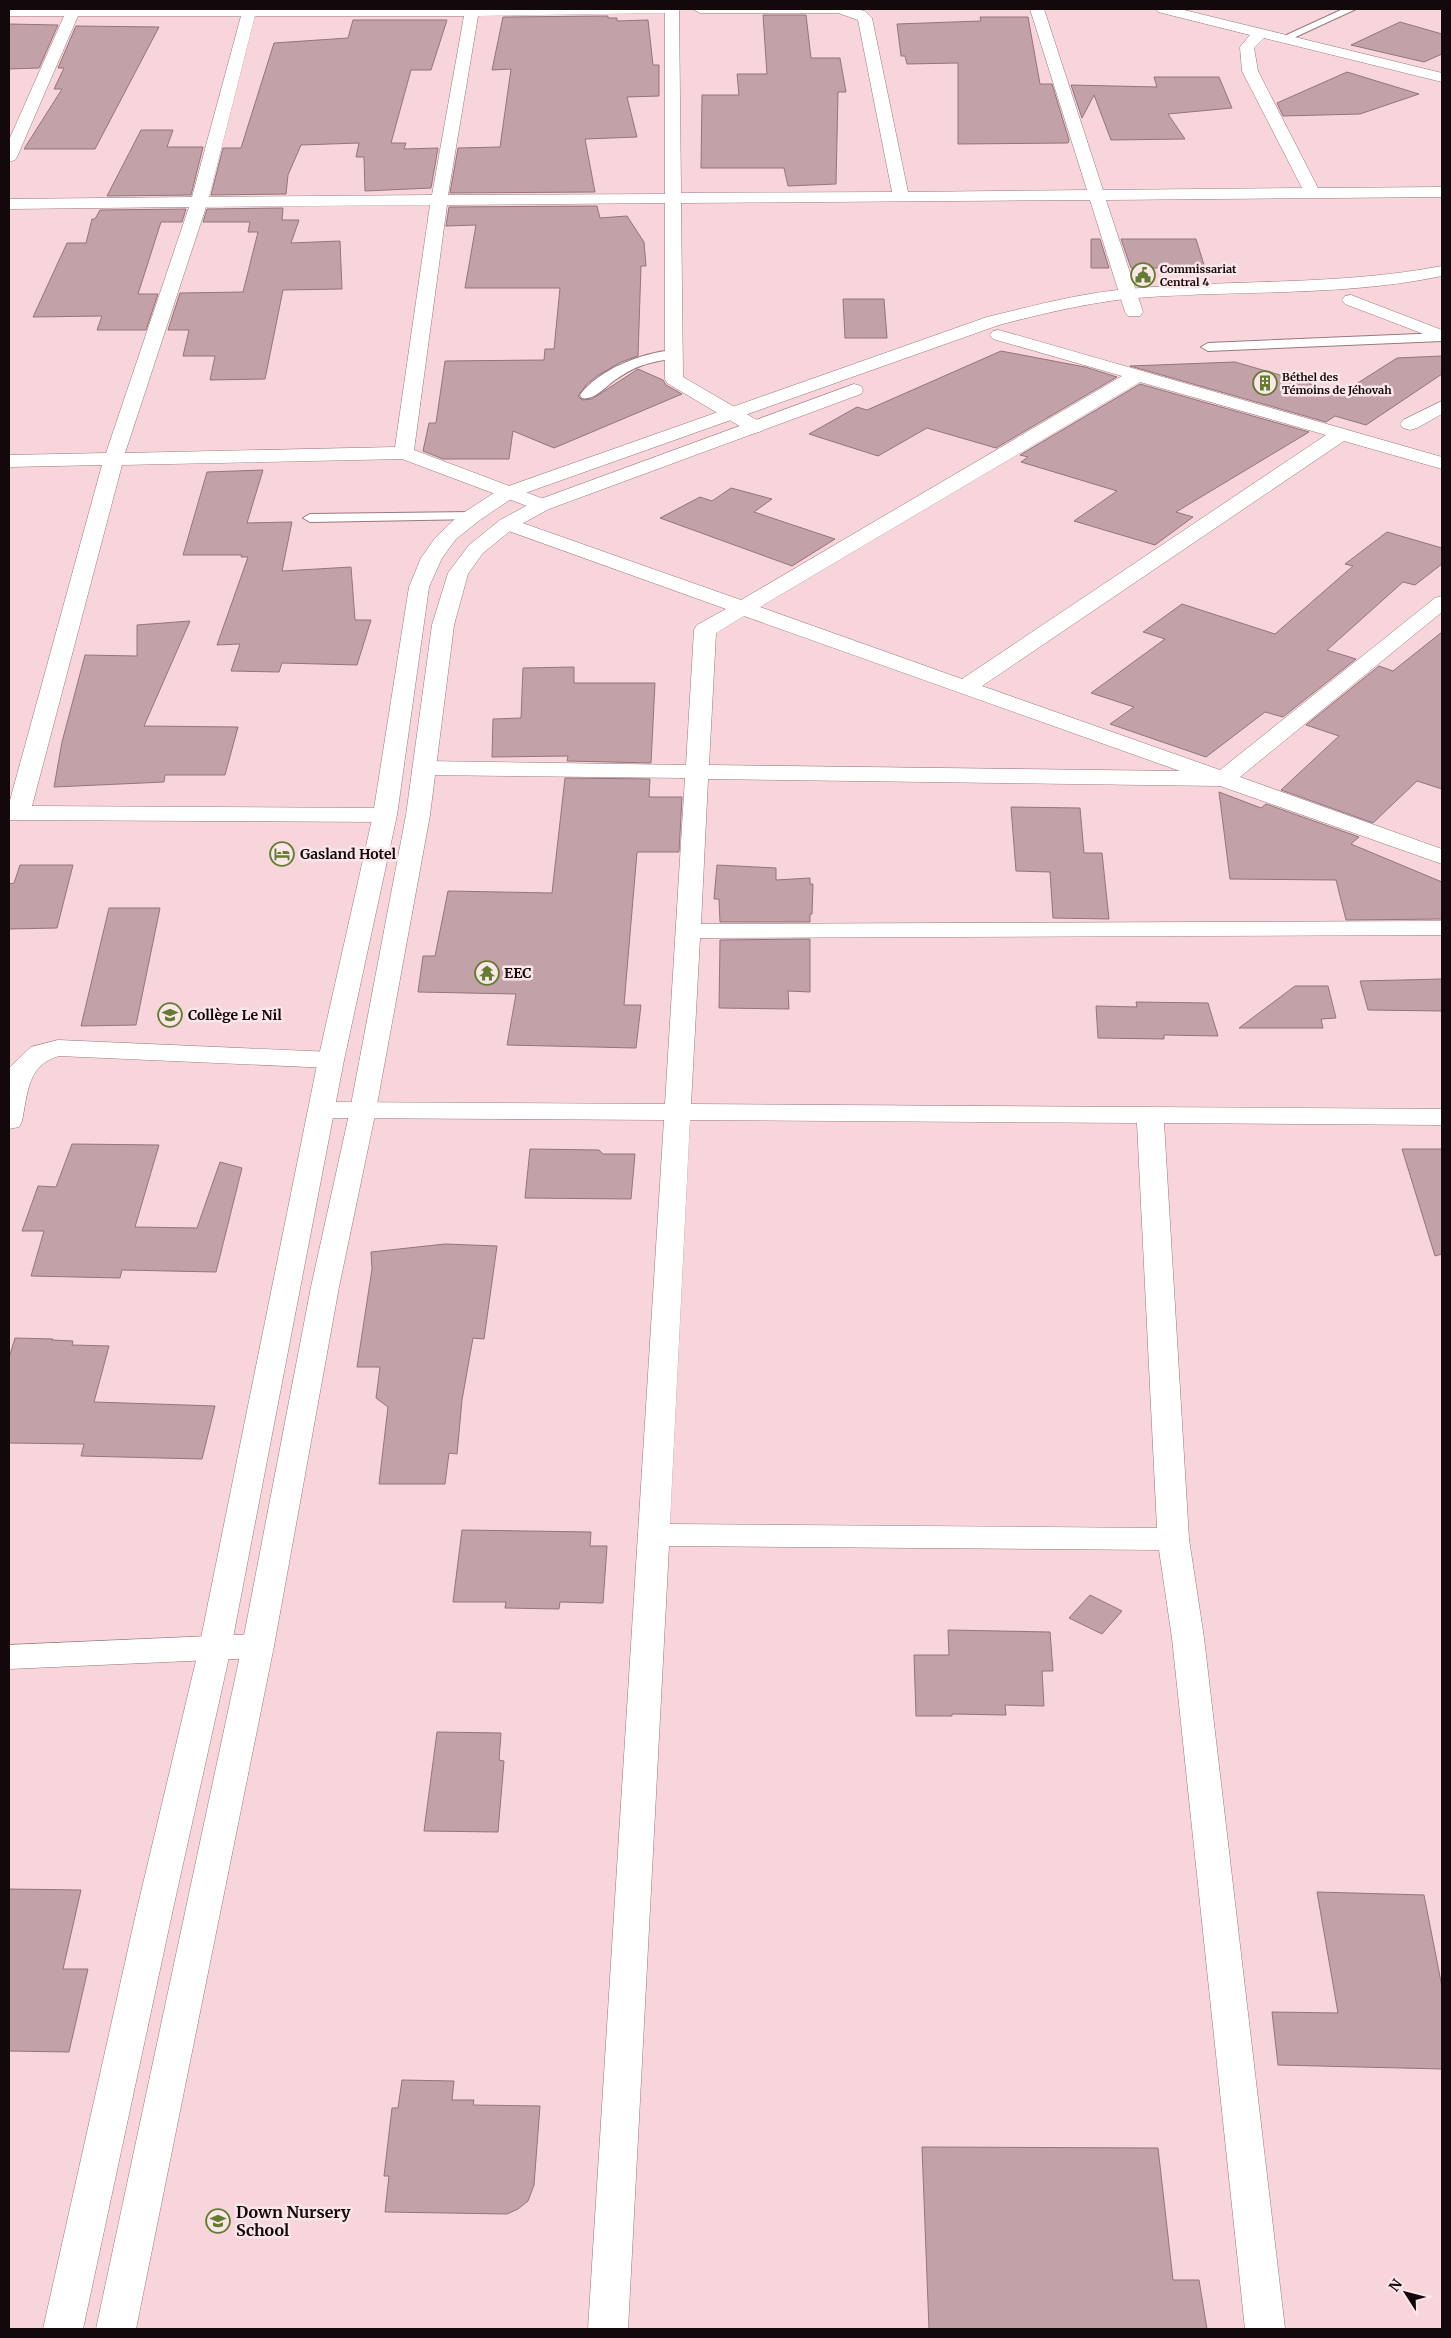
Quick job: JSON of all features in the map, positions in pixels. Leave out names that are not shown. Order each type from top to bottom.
[{"type":"street","points":[[9,12],[50,10],[73,12],[666,9]]},
{"type":"street","points":[[672,9],[674,379],[755,427]]},
{"type":"street","points":[[700,9],[838,9],[860,11],[865,18],[901,197]]},
{"type":"street","points":[[1037,9],[1128,294],[1118,313]]},
{"type":"street","points":[[1163,9],[1442,76]]},
{"type":"street","points":[[250,10],[198,203],[113,460],[14,813],[386,815]]},
{"type":"street","points":[[404,453],[439,200],[472,10]]},
{"type":"street","points":[[9,157],[73,12]]},
{"type":"street","points":[[1261,32],[1247,47],[1250,70],[1313,194]]},
{"type":"street","points":[[9,204],[1442,192]]},
{"type":"street","points":[[62,2329],[215,1648],[331,1060],[386,815],[419,587],[428,564],[442,542],[472,516],[507,494],[993,321],[1052,306],[1128,294],[1328,286],[1396,279],[1442,271]]},
{"type":"street","points":[[1259,306],[1351,300],[1442,288]]},
{"type":"street","points":[[1351,300],[1442,336]]},
{"type":"street","points":[[116,2329],[258,1646],[325,1287],[363,1110],[418,815],[442,625],[458,573],[476,550],[507,524],[542,505],[1000,335],[1071,319],[1152,311]]},
{"type":"street","points":[[1000,335],[1442,463]]},
{"type":"street","points":[[608,2329],[705,630],[1138,375]]},
{"type":"street","points":[[1410,424],[1442,407]]},
{"type":"street","points":[[965,687],[1340,434]]},
{"type":"street","points":[[9,461],[404,453],[507,494],[542,505]]},
{"type":"street","points":[[507,524],[1442,857]]},
{"type":"street","points":[[424,768],[697,770],[1223,779],[1442,602]]},
{"type":"street","points":[[688,931],[1442,928]]},
{"type":"street","points":[[9,1121],[19,1072],[40,1053],[58,1048],[331,1060]]},
{"type":"street","points":[[322,1110],[1442,1117]]},
{"type":"street","points":[[1150,1115],[1173,1539],[1188,1638],[1265,2329]]},
{"type":"street","points":[[654,1535],[1173,1539]]},
{"type":"street","points":[[9,1657],[258,1646]]},
{"type":"lane","points":[[1285,38],[1351,9]]},
{"type":"lane","points":[[1208,347],[1442,336]]},
{"type":"lane","points":[[587,395],[617,371],[634,362],[660,354],[673,354]]},
{"type":"lane","points":[[310,518],[472,516]]},
{"type":"building","points":[[763,15],[806,15],[811,58],[840,58],[846,92],[838,92],[836,184],[788,186],[784,168],[701,168],[702,95],[739,95],[737,74],[767,74]]},
{"type":"building","points":[[608,16],[608,18],[617,18],[617,21],[648,20],[653,65],[659,65],[659,96],[627,97],[637,137],[585,139],[595,192],[450,193],[458,148],[500,147],[511,69],[492,70],[503,17]]},
{"type":"building","points":[[980,17],[1028,17],[1040,84],[1052,84],[1069,140],[1068,143],[958,144],[958,63],[907,64],[905,56],[901,56],[897,24],[981,21]]},
{"type":"building","points":[[353,20],[447,20],[431,70],[411,70],[391,143],[406,143],[404,149],[438,148],[431,188],[365,191],[364,157],[356,157],[359,143],[301,145],[288,175],[286,194],[211,195],[223,148],[241,148],[274,43],[348,38]]},
{"type":"building","points":[[1400,22],[1442,34],[1442,54],[1424,62],[1351,45]]},
{"type":"building","points":[[9,24],[58,25],[39,68],[9,69]]},
{"type":"building","points":[[76,26],[159,27],[95,149],[24,149],[62,89],[54,89],[64,68],[58,68]]},
{"type":"building","points":[[1347,72],[1419,94],[1360,114],[1283,116],[1277,103]]},
{"type":"building","points":[[1154,77],[1219,77],[1232,108],[1168,114],[1185,139],[1111,140],[1094,95],[1082,118],[1071,85],[1157,87]]},
{"type":"building","points":[[141,130],[173,130],[167,147],[203,147],[191,195],[107,196]]},
{"type":"building","points":[[597,206],[600,218],[627,216],[644,242],[646,266],[641,266],[638,356],[621,362],[597,376],[587,384],[578,396],[582,400],[592,399],[638,369],[663,380],[666,385],[682,394],[554,448],[513,431],[509,459],[443,459],[423,451],[429,423],[436,423],[445,361],[544,360],[545,349],[554,349],[560,288],[465,288],[476,225],[446,226],[449,207]]},
{"type":"building","points":[[283,208],[282,220],[299,220],[291,243],[340,241],[342,289],[283,290],[265,379],[210,380],[215,356],[183,356],[189,330],[168,330],[180,293],[243,292],[258,232],[248,232],[250,222],[203,222],[207,209]]},
{"type":"building","points":[[186,209],[182,222],[161,222],[138,294],[158,294],[146,330],[97,330],[102,316],[33,317],[67,243],[86,243],[92,219],[95,219],[100,210]]},
{"type":"building","points":[[1091,239],[1100,239],[1109,268],[1091,268]]},
{"type":"building","points":[[1121,239],[1196,239],[1205,268],[1131,268]]},
{"type":"building","points":[[843,299],[884,299],[887,338],[845,338]]},
{"type":"building","points":[[1001,351],[1085,367],[1117,377],[996,448],[927,428],[878,456],[809,434],[857,407],[867,410]]},
{"type":"building","name":"Béthel des Témoins de Jéhovah","points":[[1442,356],[1442,374],[1366,425],[1335,416],[1326,422],[1130,366],[1235,362],[1342,393],[1397,358]]},
{"type":"building","points":[[1140,384],[1309,432],[1176,512],[1193,517],[1155,545],[1074,521],[1117,491],[1021,462],[1028,457],[1020,455]]},
{"type":"building","points":[[263,470],[247,523],[292,522],[282,571],[351,567],[355,620],[371,620],[357,665],[282,663],[279,672],[231,671],[240,644],[217,645],[248,557],[241,557],[242,555],[183,555],[207,472]]},
{"type":"building","points":[[731,488],[772,499],[754,512],[835,539],[792,566],[660,518],[700,497],[712,501]]},
{"type":"building","points":[[1387,532],[1442,548],[1442,564],[1415,585],[1403,582],[1327,650],[1356,659],[1283,717],[1265,712],[1206,757],[1110,724],[1134,707],[1091,693],[1165,639],[1143,632],[1182,604],[1275,634],[1353,566],[1345,564]]},
{"type":"building","points":[[190,621],[144,726],[238,727],[225,775],[165,775],[164,782],[54,787],[62,742],[85,655],[137,656],[137,625]]},
{"type":"building","points":[[1442,632],[1442,789],[1417,781],[1373,823],[1281,790],[1339,736],[1306,725],[1379,666],[1393,671]]},
{"type":"building","points":[[574,667],[574,683],[655,683],[651,763],[567,761],[568,756],[492,757],[493,719],[521,718],[523,668]]},
{"type":"building","points":[[565,778],[650,779],[649,797],[682,797],[679,852],[637,852],[624,1005],[641,1005],[636,1048],[507,1045],[516,994],[418,992],[423,956],[435,956],[448,891],[552,893]]},
{"type":"building","points":[[1219,792],[1261,808],[1266,804],[1359,837],[1351,844],[1442,882],[1442,919],[1346,920],[1336,880],[1230,879]]},
{"type":"building","points":[[1011,807],[1080,808],[1084,853],[1102,853],[1109,919],[1053,918],[1050,872],[1016,871]]},
{"type":"building","points":[[20,865],[73,865],[57,928],[9,929],[9,884],[14,883]]},
{"type":"building","points":[[717,865],[776,868],[776,880],[810,878],[810,884],[813,884],[810,922],[720,922],[719,899],[714,899]]},
{"type":"building","points":[[109,908],[160,908],[136,1025],[81,1026]]},
{"type":"building","points":[[810,939],[810,992],[788,991],[789,1009],[719,1008],[720,940]]},
{"type":"building","points":[[1442,979],[1442,1011],[1368,1010],[1360,981]]},
{"type":"building","points":[[1295,986],[1328,986],[1336,1018],[1321,1019],[1323,1028],[1239,1028]]},
{"type":"building","points":[[1136,1002],[1208,1003],[1218,1036],[1164,1035],[1164,1039],[1098,1038],[1096,1006],[1137,1007]]},
{"type":"building","points":[[72,1144],[159,1145],[135,1227],[197,1228],[220,1162],[242,1168],[216,1272],[122,1270],[120,1278],[31,1276],[44,1231],[22,1231],[38,1186],[56,1187]]},
{"type":"building","points":[[530,1149],[599,1150],[603,1154],[635,1154],[631,1199],[525,1198]]},
{"type":"building","points":[[1402,1149],[1442,1149],[1442,1254],[1435,1256]]},
{"type":"building","points":[[445,1244],[497,1246],[484,1339],[473,1338],[462,1400],[457,1454],[449,1453],[445,1484],[379,1484],[388,1407],[376,1398],[380,1367],[357,1367],[372,1269],[371,1252]]},
{"type":"building","points":[[15,1338],[53,1339],[73,1341],[72,1345],[109,1346],[94,1402],[215,1406],[202,1459],[81,1456],[84,1444],[9,1443],[9,1358]]},
{"type":"building","points":[[462,1530],[591,1532],[590,1546],[607,1546],[603,1603],[560,1602],[559,1609],[505,1608],[506,1602],[453,1602]]},
{"type":"building","points":[[1090,1595],[1122,1611],[1102,1634],[1069,1618]]},
{"type":"building","points":[[948,1630],[1050,1632],[1053,1671],[1042,1671],[1044,1706],[1005,1705],[1006,1715],[952,1714],[952,1716],[916,1716],[914,1655],[949,1655]]},
{"type":"building","points":[[437,1732],[501,1733],[499,1760],[504,1761],[498,1832],[424,1831]]},
{"type":"building","points":[[9,1889],[81,1890],[63,1969],[88,1969],[69,2052],[9,2051]]},
{"type":"building","points":[[1317,1892],[1424,1895],[1442,1987],[1442,2069],[1278,2065],[1272,2012],[1338,2013]]},
{"type":"building","points":[[402,2080],[454,2081],[452,2100],[474,2100],[473,2105],[540,2106],[534,2185],[528,2201],[518,2209],[507,2214],[385,2212],[389,2176],[384,2176],[392,2108],[398,2108]]},
{"type":"building","points":[[922,2147],[1158,2148],[1173,2280],[1199,2280],[1207,2329],[929,2329]]},
{"type":"place","name":"Commissariat Central 4","points":[[1143,275]]},
{"type":"place","name":"Béthel des Témoins de Jéhovah","points":[[1265,383]]},
{"type":"place","name":"Gasland Hotel","points":[[282,854]]},
{"type":"place","name":"EEC","points":[[487,973]]},
{"type":"place","name":"Collège Le Nil","points":[[170,1015]]},
{"type":"place","name":"Down Nursery School","points":[[218,2221]]}]
